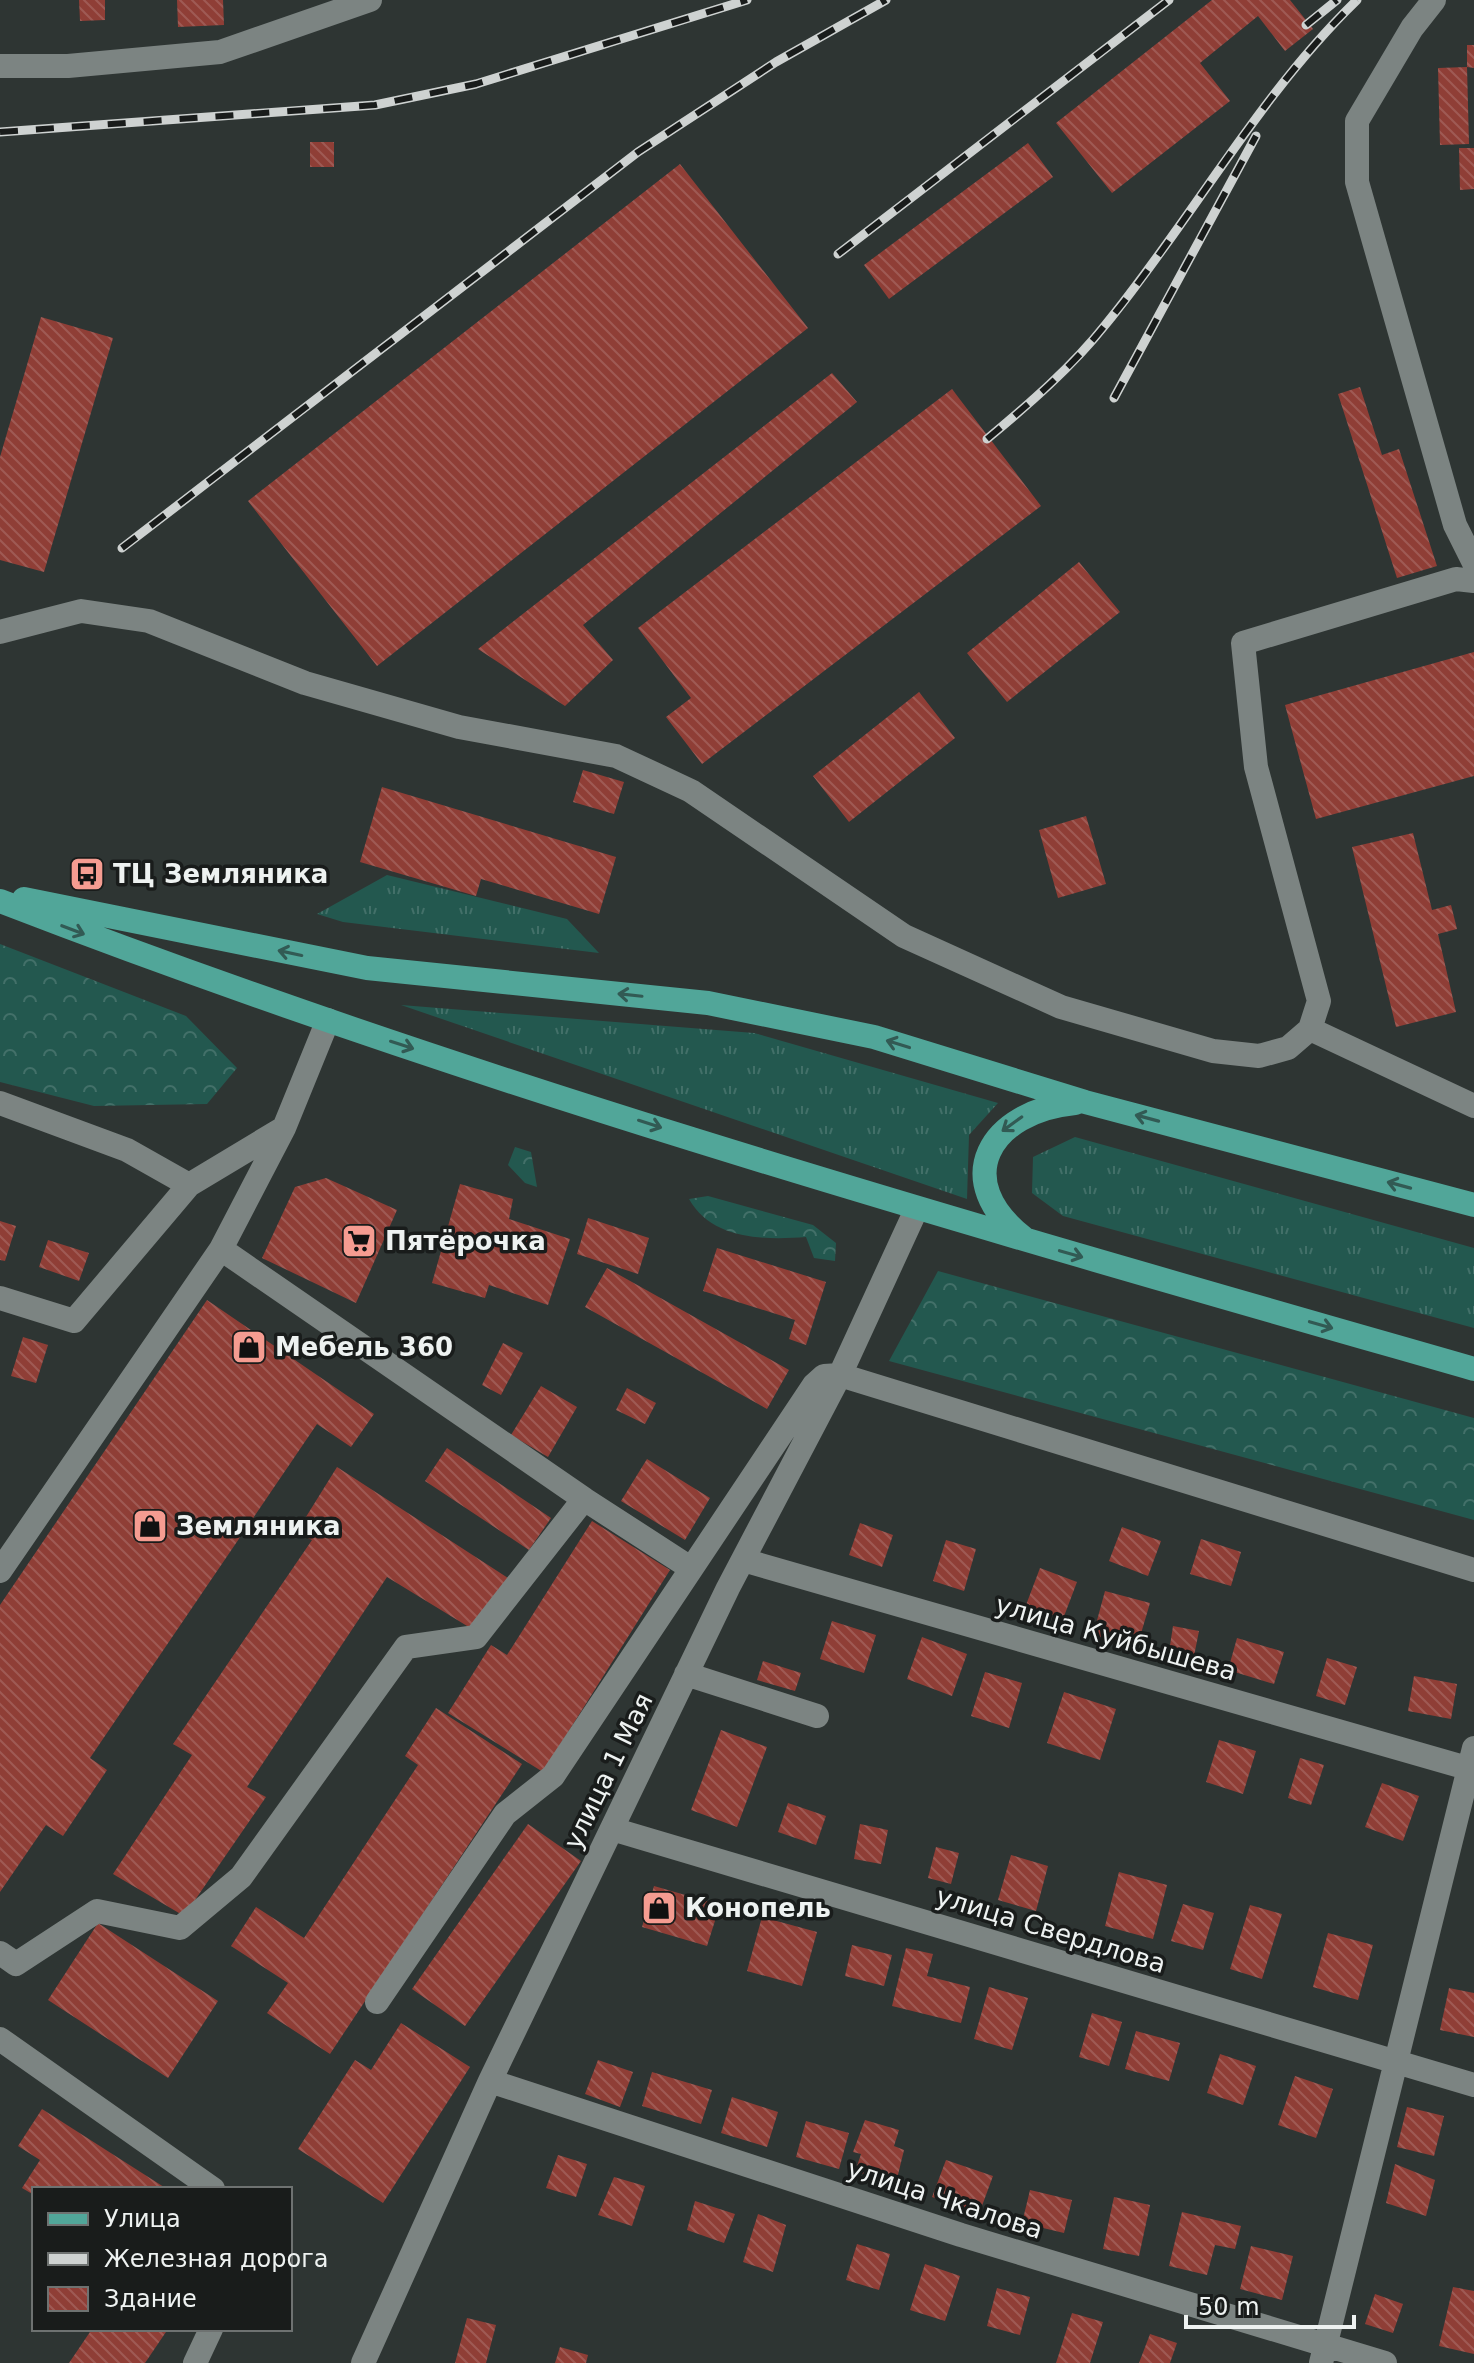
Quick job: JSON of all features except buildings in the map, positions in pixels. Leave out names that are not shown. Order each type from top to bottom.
[{"type":"main road","points":[[0,895],[367,968],[708,1003],[874,1037],[1085,1102],[1474,1205]]},
{"type":"main road","points":[[0,901],[191,975],[916,1210],[1474,1369]]},
{"type":"main road","points":[[1028,1241],[1006,1225],[994,1206],[985,1184],[987,1157],[998,1134],[1021,1116],[1050,1105],[1085,1102]]},
{"type":"street","points":[[0,66],[68,66],[220,52],[370,0]]},
{"type":"street","points":[[1434,0],[1412,28],[1357,121],[1357,182],[1455,525],[1474,563]]},
{"type":"street","points":[[0,632],[81,611],[149,621],[305,683],[443,723],[616,756],[691,791],[904,936],[1061,1007],[1213,1051],[1259,1056],[1288,1048],[1310,1029],[1319,1001],[1256,767],[1243,643],[1456,579],[1474,581]]},
{"type":"street","points":[[0,1571],[221,1249],[284,1128],[328,1020]]},
{"type":"street","points":[[1310,1029],[1474,1106]]},
{"type":"street","points":[[0,1103],[127,1150],[189,1185]]},
{"type":"street","points":[[0,1298],[74,1321],[189,1185],[284,1128]]},
{"type":"street","name":"улица 1 Мая","points":[[363,2363],[490,2081],[686,1674],[840,1375],[916,1210]]},
{"type":"street","points":[[221,1249],[584,1499],[689,1567]]},
{"type":"street","points":[[377,2002],[505,1814],[553,1776],[689,1567],[814,1385],[824,1376],[840,1375],[1461,1563],[1474,1570]]},
{"type":"street","points":[[0,1953],[16,1964],[97,1911],[180,1928],[241,1877],[406,1647],[476,1637],[584,1499]]},
{"type":"street","name":"улица Куйбышева","points":[[743,1560],[1472,1762]]},
{"type":"street","points":[[686,1674],[817,1716]]},
{"type":"street","points":[[1323,2354],[1472,1762]]},
{"type":"street","name":"улица Свердлова","points":[[612,1829],[1474,2085]]},
{"type":"street","points":[[0,2039],[210,2187]]},
{"type":"street","name":"улица Чкалова","points":[[490,2081],[1323,2354],[1385,2363]]},
{"type":"street","points":[[195,2363],[210,2331]]},
{"type":"green space","points":[[387,875],[567,919],[599,953],[343,922],[317,914]]},
{"type":"green space","points":[[0,944],[186,1016],[237,1068],[207,1104],[94,1106],[0,1082]]},
{"type":"green space","points":[[401,1005],[754,1033],[998,1103],[969,1135],[967,1199]]},
{"type":"green space","points":[[1075,1137],[1474,1248],[1474,1328],[1063,1216],[1032,1193],[1033,1157]]},
{"type":"green space","points":[[515,1147],[531,1152],[537,1187],[525,1183],[508,1165]]},
{"type":"green space","points":[[708,1196],[813,1225],[836,1243],[835,1261],[814,1258],[806,1237],[757,1237],[725,1230],[711,1223],[689,1199]]},
{"type":"green space","points":[[938,1271],[1474,1418],[1474,1520],[889,1361]]},
{"type":"railway","points":[[0,132],[375,105],[476,84],[747,0]]},
{"type":"railway","points":[[122,548],[638,152],[776,62],[886,0]]},
{"type":"railway","points":[[838,254],[1169,0]]},
{"type":"railway","points":[[1306,25],[1337,0]]},
{"type":"railway","points":[[987,439],[1050,384],[1093,340],[1257,117],[1322,37],[1357,0]]},
{"type":"railway","points":[[1114,398],[1256,136]]},
{"type":"place","name":"ТЦ Земляника","points":[[87,874]]},
{"type":"place","name":"Пятёрочка","points":[[359,1241]]},
{"type":"place","name":"Мебель 360","points":[[249,1347]]},
{"type":"place","name":"Земляника","points":[[150,1526]]},
{"type":"place","name":"Конопель","points":[[659,1908]]}]
